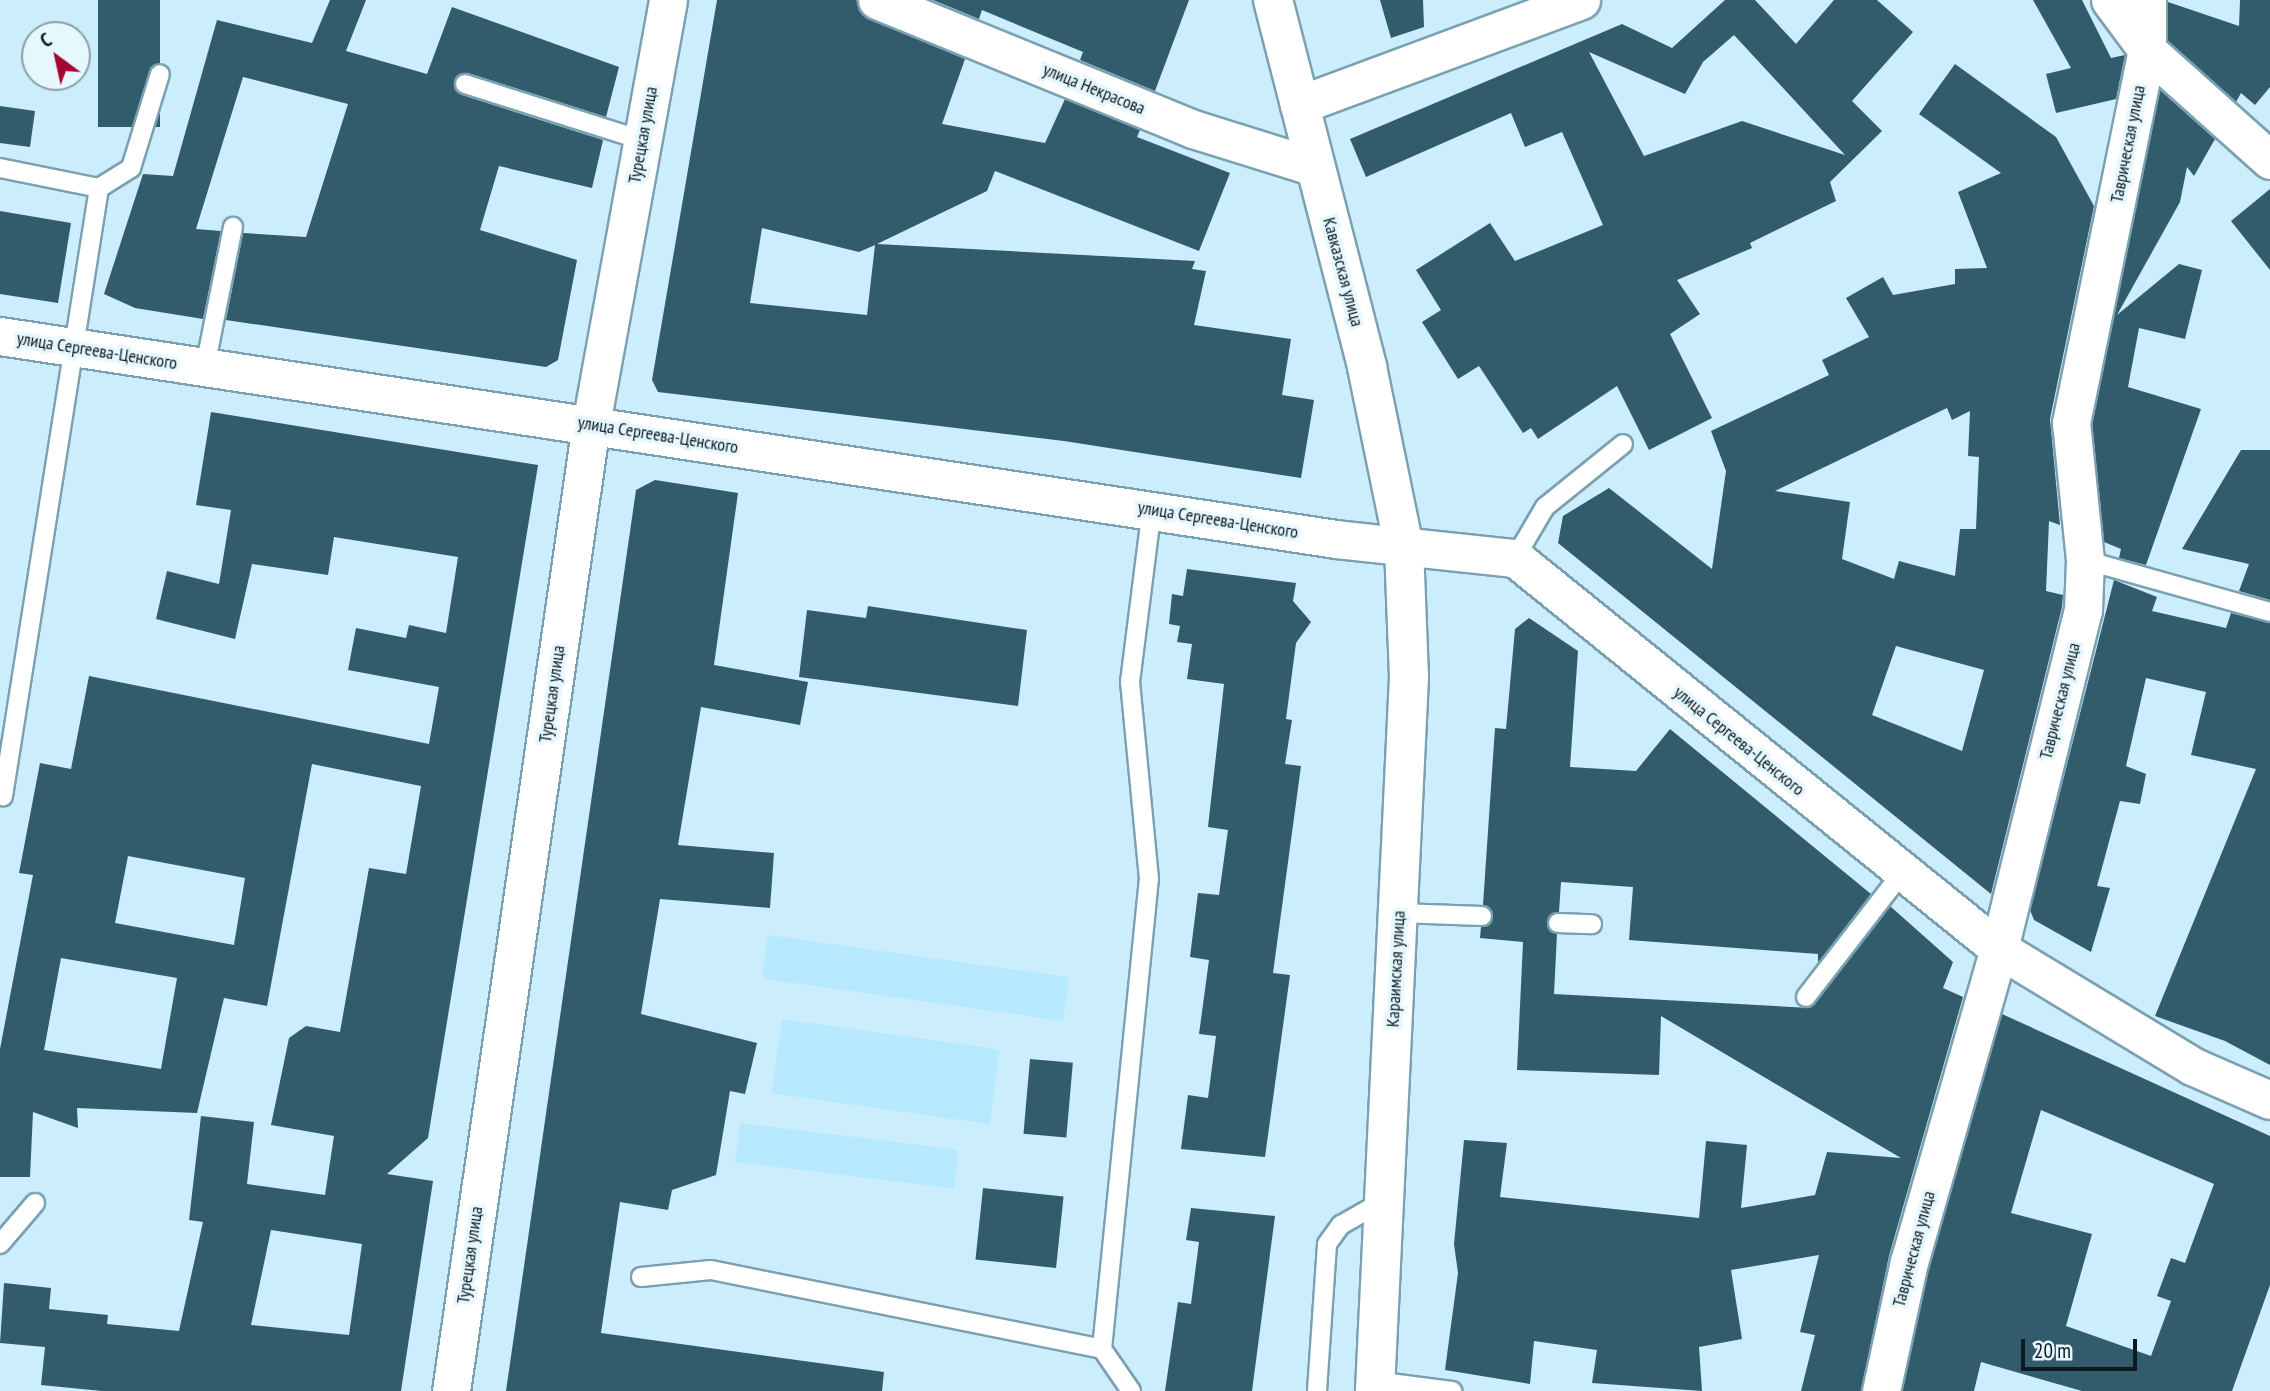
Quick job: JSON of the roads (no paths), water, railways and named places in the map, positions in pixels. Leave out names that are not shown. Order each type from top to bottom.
[{"type":"main road","name":"Кавказская улица","points":[[1273,0],[1367,367],[1404,547]]},
{"type":"main road","name":"Караимская улица","points":[[1376,1386],[1409,677],[1404,547]]},
{"type":"street","name":"Турецкая улица","points":[[451,1391],[591,424],[668,0]]},
{"type":"street","name":"улица Некрасова","points":[[877,0],[1193,129],[1315,167]]},
{"type":"street","points":[[1299,105],[1581,0]]},
{"type":"street","points":[[2110,0],[2147,50],[2270,160]]},
{"type":"street","name":"Таврическая улица","points":[[1881,1391],[1909,1262],[1999,949],[2083,610],[2085,561],[2071,423],[2147,50],[2147,0]]},
{"type":"street","name":"улица Сергеева-Ценского","points":[[0,336],[1404,547],[1515,558],[1901,874],[1999,949],[2192,1066],[2270,1100]]},
{"type":"lane","points":[[0,168],[99,188],[131,168],[160,74]]},
{"type":"lane","points":[[465,84],[642,140]]},
{"type":"lane","points":[[3,796],[99,188]]},
{"type":"lane","points":[[205,368],[233,227]]},
{"type":"lane","points":[[1515,558],[1545,507],[1623,444]]},
{"type":"lane","points":[[1131,1391],[1102,1349],[1149,878],[1130,682],[1152,509]]},
{"type":"lane","points":[[2085,561],[2270,612]]},
{"type":"lane","points":[[1806,997],[1901,874]]},
{"type":"lane","points":[[1399,913],[1482,916]]},
{"type":"lane","points":[[1558,923],[1592,924]]},
{"type":"lane","points":[[1317,1391],[1327,1244],[1341,1225],[1386,1199]]},
{"type":"lane","points":[[0,1244],[36,1203]]},
{"type":"lane","points":[[641,1277],[711,1270],[1102,1349]]},
{"type":"lane","points":[[1376,1386],[1451,1391]]}]
